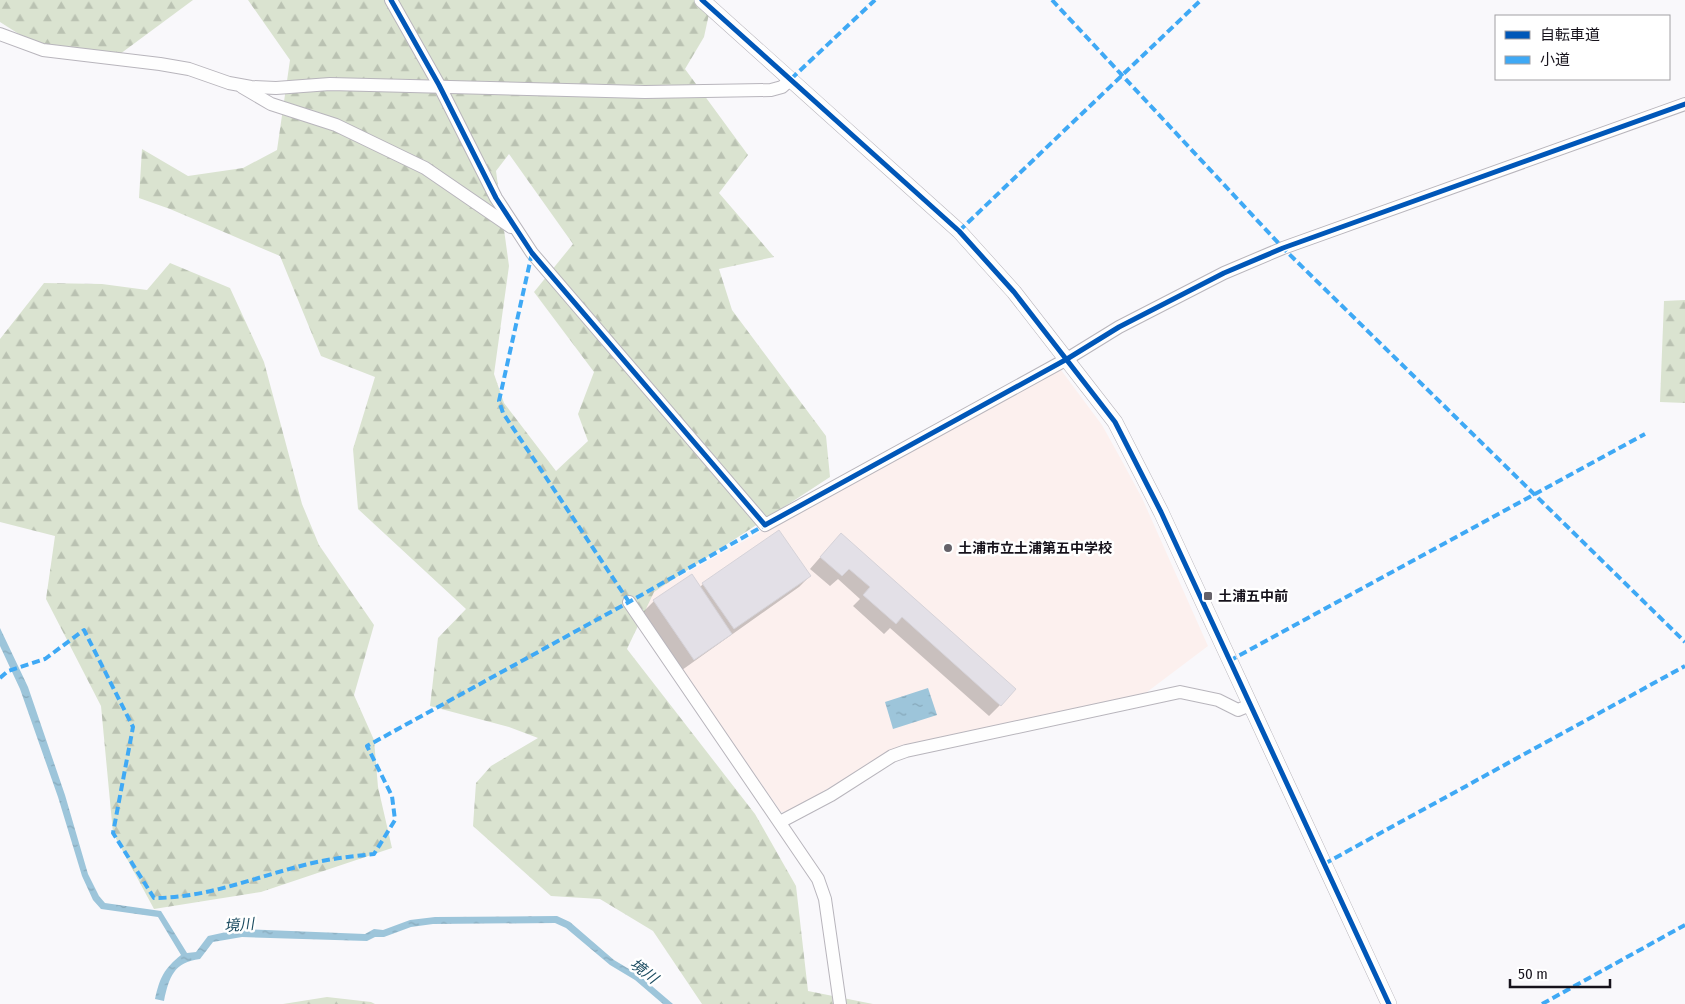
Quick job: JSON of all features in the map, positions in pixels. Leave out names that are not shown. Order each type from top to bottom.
[{"type":"street","points":[[392,0],[439,85],[496,198],[532,253],[765,525],[1119,328],[1224,273],[1283,248],[1685,104]]},
{"type":"street","points":[[702,0],[959,231],[989,261],[1068,358],[1115,422],[1136,460],[1389,1004]]},
{"type":"street","points":[[0,34],[43,50],[160,64],[189,70],[238,85],[276,88],[330,84],[439,85],[645,92],[742,91],[771,90],[782,86],[791,79]]},
{"type":"street","points":[[238,85],[271,104],[336,126],[425,168],[518,231]]},
{"type":"street","points":[[629,602],[818,879],[825,899],[840,1004]]},
{"type":"street","points":[[780,822],[831,795],[892,756],[906,751],[1180,692],[1218,700],[1238,710],[1250,705]]},
{"type":"shaded area","name":"土浦市立土浦第五中学校","points":[[1058,366],[1102,425],[1142,498],[1208,646],[1143,695],[900,746],[790,811],[781,812],[637,605],[643,597]]},
{"type":"green space","points":[[0,0],[193,0],[120,54],[33,43],[0,22]]},
{"type":"green space","points":[[248,0],[712,0],[704,37],[685,69],[748,155],[719,193],[774,257],[719,269],[732,310],[826,436],[830,477],[654,592],[627,649],[755,814],[796,886],[808,991],[873,1004],[702,1004],[653,931],[600,899],[551,896],[473,826],[476,783],[491,766],[538,738],[509,727],[430,706],[438,638],[466,609],[358,509],[353,449],[375,377],[321,356],[280,256],[170,209],[139,198],[142,149],[188,176],[243,168],[277,150],[290,60]],"holes":[[[509,154],[573,244],[534,292],[594,372],[578,414],[588,441],[556,471],[504,403],[494,374],[509,266],[496,171]]]},
{"type":"green space","points":[[170,263],[230,288],[264,362],[302,504],[319,545],[374,625],[354,695],[374,740],[378,787],[392,848],[261,892],[154,909],[113,833],[101,706],[46,599],[55,536],[0,522],[0,339],[44,283],[102,284],[147,290]]},
{"type":"green space","points":[[1685,300],[1685,403],[1660,402],[1664,301]]},
{"type":"green space","points":[[327,997],[371,1002],[375,1004],[283,1004]]},
{"type":"water","points":[[0,628],[28,687],[65,795],[88,874],[99,896],[105,903],[161,911],[187,953],[196,952],[208,936],[240,929],[365,934],[374,929],[383,930],[410,920],[435,917],[557,916],[570,922],[614,960],[639,975],[673,1004],[663,1004],[635,980],[610,965],[566,928],[555,923],[433,924],[411,927],[367,941],[242,937],[213,942],[200,959],[184,963],[174,972],[164,1001],[155,999],[163,974],[181,955],[158,917],[101,909],[93,900],[82,876],[58,797],[20,689],[0,646]]},
{"type":"water","points":[[928,688],[937,715],[893,729],[885,702]]},
{"type":"building","points":[[779,530],[811,576],[734,629],[702,583]]},
{"type":"building","points":[[841,533],[1016,689],[1001,706],[902,617],[896,624],[863,595],[870,587],[849,569],[842,576],[820,557]]},
{"type":"building","points":[[692,574],[732,634],[694,660],[653,600]]},
{"type":"marked path","points":[[791,79],[875,0]]},
{"type":"marked path","points":[[1052,0],[1283,248],[1685,642]]},
{"type":"marked path","points":[[959,231],[1201,0]]},
{"type":"marked path","points":[[532,253],[499,401],[503,413],[629,602]]},
{"type":"marked path","points":[[1229,661],[1645,434]]},
{"type":"marked path","points":[[0,678],[8,671],[45,659],[84,630],[133,727],[113,833],[154,898],[196,894],[236,885],[317,862],[374,854],[395,820],[392,796],[367,746],[765,525]]},
{"type":"marked path","points":[[1324,864],[1685,666]]},
{"type":"marked path","points":[[1542,1004],[1685,925]]},
{"type":"cycle path","points":[[391,0],[439,85],[496,198],[532,253],[765,525],[1067,359],[1119,327],[1224,273],[1283,248],[1685,104]]},
{"type":"cycle path","points":[[702,0],[959,231],[1014,292],[1115,422],[1161,512],[1389,1004]]},
{"type":"place","name":"土浦市立土浦第五中学校","points":[[948,548]]},
{"type":"place","name":"土浦五中前","points":[[1208,596]]},
{"type":"water label","name":"境川","points":[[239,925]]},
{"type":"water label","name":"境川","points":[[644,971]]}]
